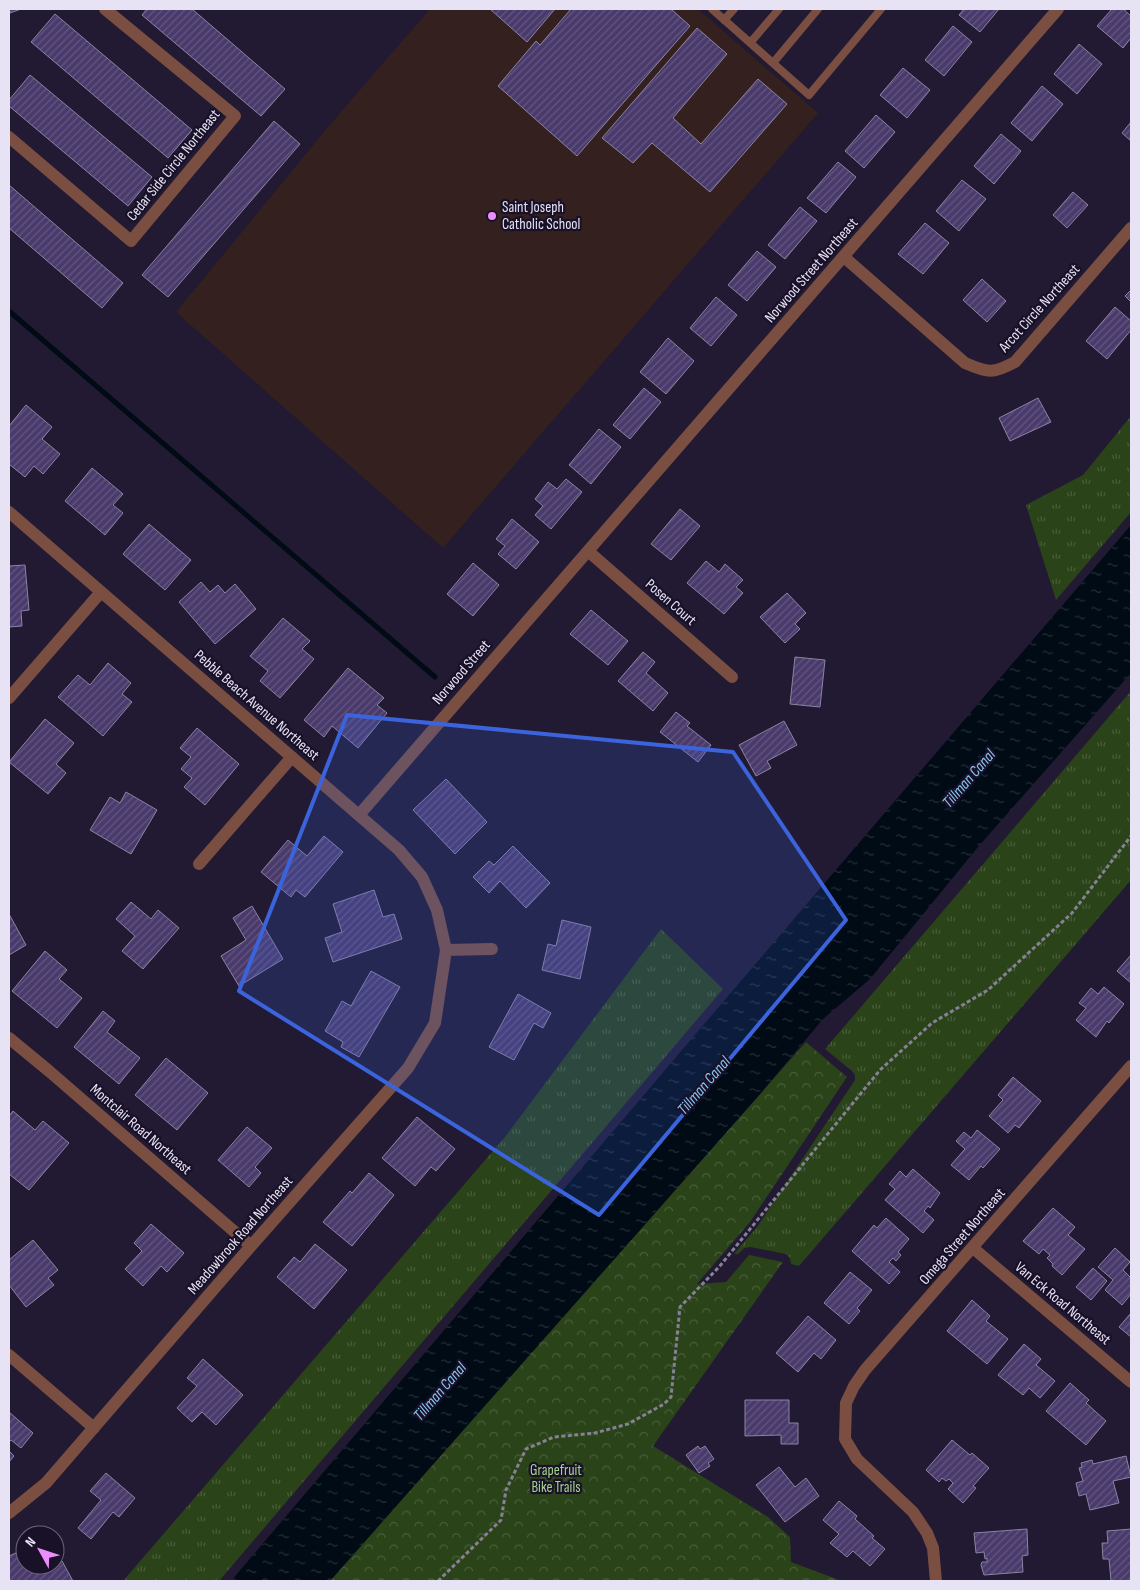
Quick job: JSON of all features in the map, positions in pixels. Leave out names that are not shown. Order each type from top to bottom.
[{"type":"street","name":"Cedar Side Circle Northeast","points":[[9,137],[131,241],[235,116],[105,9]]},
{"type":"street","name":"Norwood Street Northeast","points":[[588,551],[1058,9]]},
{"type":"street","name":"Arcot Circle Northeast","points":[[844,257],[965,363],[982,370],[999,371],[1015,362],[1131,228]]},
{"type":"street","name":"Pebble Beach Avenue Northeast","points":[[9,512],[399,850],[422,877],[438,910],[446,950]]},
{"type":"street","name":"Posen Court","points":[[588,551],[732,677]]},
{"type":"street","name":"Norwood Street","points":[[359,815],[588,551]]},
{"type":"street","points":[[9,698],[101,592]]},
{"type":"street","points":[[199,864],[292,757]]},
{"type":"street","points":[[446,950],[492,949]]},
{"type":"street","name":"Meadowbrook Road Northeast","points":[[9,1513],[46,1483],[408,1068],[435,1023],[446,950]]},
{"type":"street","name":"Montclair Road Northeast","points":[[9,1038],[251,1246]]},
{"type":"street","name":"Omega Street Northeast","points":[[936,1581],[933,1548],[928,1533],[913,1512],[857,1459],[845,1439],[846,1403],[854,1386],[866,1370],[1131,1067]]},
{"type":"street","name":"Van Eck Road Northeast","points":[[973,1248],[1131,1382]]},
{"type":"street","points":[[9,1355],[94,1428]]},
{"type":"lane","points":[[712,9],[809,95],[881,9]]},
{"type":"lane","points":[[724,20],[734,9]]},
{"type":"lane","points":[[750,43],[779,9]]},
{"type":"lane","points":[[773,63],[818,9]]},
{"type":"path","points":[[438,1581],[501,1520],[506,1490],[526,1449],[554,1437],[595,1434],[628,1424],[664,1404],[671,1397],[680,1307],[719,1266],[880,1070],[932,1023],[988,990],[1072,913],[1131,836]]},
{"type":"highlighted area","points":[[347,715],[733,752],[846,920],[599,1215],[239,991]]},
{"type":"shaded area","name":"Saint Joseph Catholic School","points":[[430,9],[698,9],[818,113],[443,548],[176,312],[333,121]]},
{"type":"green space","points":[[1131,416],[1131,512],[1056,600],[1026,505],[1083,475]]},
{"type":"green space","points":[[1131,691],[1131,880],[799,1266],[791,1264],[790,1258],[786,1254],[750,1247],[744,1248],[738,1254],[734,1254],[757,1227],[855,1080],[855,1075],[852,1071],[825,1049]]},
{"type":"green space","points":[[661,929],[723,989],[219,1581],[123,1581],[505,1137]]},
{"type":"green space","name":"Grapefruit Bike Trails","points":[[806,1042],[847,1077],[750,1222],[697,1284],[726,1282],[749,1255],[783,1262],[653,1446],[768,1517],[790,1537],[791,1562],[842,1581],[330,1581]]},
{"type":"water","name":"Tillman Canal","points":[[1131,525],[1131,673],[978,847],[870,979],[823,1019],[761,1093],[330,1581],[231,1581],[699,1030]]},
{"type":"building","points":[[9,9],[21,9],[10,13]]},
{"type":"building","points":[[147,9],[192,9],[285,89],[261,116],[142,15]]},
{"type":"building","points":[[490,9],[555,9],[527,42]]},
{"type":"building","points":[[571,9],[671,9],[690,26],[577,156],[498,86],[536,41],[540,45]]},
{"type":"building","points":[[964,9],[999,9],[980,32],[959,15]]},
{"type":"building","points":[[1112,9],[1123,9],[1131,16],[1131,38],[1123,48],[1097,26]]},
{"type":"building","points":[[55,14],[192,130],[168,158],[31,42]]},
{"type":"building","points":[[953,26],[972,42],[944,76],[925,60]]},
{"type":"building","points":[[697,28],[727,54],[673,118],[701,144],[758,79],[787,104],[710,192],[652,143],[633,163],[602,138]]},
{"type":"building","points":[[1079,44],[1102,64],[1077,94],[1054,74]]},
{"type":"building","points":[[903,68],[930,90],[907,118],[880,95]]},
{"type":"building","points":[[30,75],[152,177],[128,206],[9,106],[9,100]]},
{"type":"building","points":[[1042,86],[1063,104],[1032,141],[1011,123]]},
{"type":"building","points":[[876,115],[895,132],[864,168],[845,151]]},
{"type":"building","points":[[274,121],[300,144],[168,297],[142,275]]},
{"type":"building","points":[[1131,122],[1131,141],[1122,133]]},
{"type":"building","points":[[1001,134],[1021,151],[994,184],[974,166]]},
{"type":"building","points":[[838,162],[856,177],[826,213],[807,198]]},
{"type":"building","points":[[962,180],[986,199],[959,231],[936,211]]},
{"type":"building","points":[[9,185],[123,283],[102,308],[9,228]]},
{"type":"building","points":[[1073,192],[1088,205],[1067,228],[1053,215]]},
{"type":"building","points":[[800,207],[817,221],[785,259],[768,245]]},
{"type":"building","points":[[925,223],[949,243],[923,274],[898,254]]},
{"type":"building","points":[[757,251],[776,267],[747,301],[728,285]]},
{"type":"building","points":[[982,279],[1006,301],[987,322],[963,300]]},
{"type":"building","points":[[1131,290],[1131,302],[1125,296]]},
{"type":"building","points":[[716,297],[737,315],[711,346],[690,328]]},
{"type":"building","points":[[1115,307],[1131,321],[1131,330],[1107,359],[1086,341]]},
{"type":"building","points":[[668,338],[694,361],[666,394],[640,372]]},
{"type":"building","points":[[644,388],[661,402],[630,439],[613,425]]},
{"type":"building","points":[[1038,398],[1051,422],[1010,441],[999,418]]},
{"type":"building","points":[[26,405],[52,427],[42,439],[60,454],[43,474],[34,466],[25,477],[9,464],[9,426]]},
{"type":"building","points":[[599,429],[621,447],[591,484],[569,465]]},
{"type":"building","points":[[92,468],[123,494],[113,505],[123,513],[105,535],[65,501]]},
{"type":"building","points":[[566,479],[582,492],[551,529],[535,515],[543,506],[535,499],[548,482],[557,489]]},
{"type":"building","points":[[680,509],[700,526],[671,560],[651,544]]},
{"type":"building","points":[[512,519],[539,542],[516,569],[498,554],[505,546],[496,539]]},
{"type":"building","points":[[149,524],[191,560],[165,590],[123,554]]},
{"type":"building","points":[[706,561],[719,572],[725,564],[743,580],[736,587],[743,593],[724,614],[687,583]]},
{"type":"building","points":[[473,563],[499,585],[473,616],[447,594]]},
{"type":"building","points":[[25,565],[29,610],[21,611],[22,626],[9,627],[9,566]]},
{"type":"building","points":[[201,582],[210,592],[218,585],[225,593],[235,584],[256,609],[215,644],[179,602]]},
{"type":"building","points":[[787,593],[806,613],[795,624],[800,629],[785,643],[760,617]]},
{"type":"building","points":[[591,610],[628,641],[608,665],[570,634]]},
{"type":"building","points":[[283,618],[310,641],[302,649],[314,659],[280,698],[260,681],[268,671],[250,656]]},
{"type":"building","points":[[643,652],[655,662],[646,673],[668,693],[653,711],[618,681]]},
{"type":"building","points":[[795,657],[825,660],[820,707],[790,704]]},
{"type":"building","points":[[108,663],[131,683],[122,694],[132,702],[103,736],[58,697],[78,675],[90,685]]},
{"type":"building","points":[[348,668],[384,698],[377,705],[387,713],[358,748],[332,726],[324,737],[304,720]]},
{"type":"building","points":[[676,712],[690,723],[687,726],[711,745],[698,762],[660,732]]},
{"type":"building","points":[[45,719],[74,743],[56,764],[66,773],[48,794],[9,762]]},
{"type":"building","points":[[784,721],[797,745],[767,761],[771,768],[756,776],[739,745]]},
{"type":"building","points":[[197,728],[239,764],[205,805],[184,787],[192,778],[181,769],[191,757],[180,748]]},
{"type":"building","points":[[446,779],[487,822],[455,854],[413,810]]},
{"type":"building","points":[[126,792],[157,810],[131,854],[90,830],[110,797],[120,803]]},
{"type":"building","points":[[324,836],[343,852],[305,897],[296,890],[291,897],[261,872],[288,840],[307,856]]},
{"type":"building","points":[[513,846],[550,883],[526,908],[500,881],[489,893],[473,877],[489,861],[494,865]]},
{"type":"building","points":[[374,890],[383,917],[394,914],[402,939],[333,962],[325,938],[342,932],[333,904]]},
{"type":"building","points":[[131,902],[151,919],[158,910],[179,928],[143,969],[122,951],[135,936],[116,919]]},
{"type":"building","points":[[252,906],[283,959],[239,986],[221,956],[246,940],[233,918]]},
{"type":"building","points":[[9,914],[26,945],[9,955]]},
{"type":"building","points":[[562,920],[591,927],[580,979],[542,970],[548,944],[556,946]]},
{"type":"building","points":[[45,951],[67,970],[59,979],[82,998],[57,1028],[12,991]]},
{"type":"building","points":[[1131,955],[1131,983],[1117,971]]},
{"type":"building","points":[[371,971],[400,987],[359,1057],[341,1047],[343,1042],[325,1031],[342,1001],[351,1006]]},
{"type":"building","points":[[1104,987],[1124,1004],[1109,1023],[1107,1021],[1096,1037],[1076,1020],[1086,1008],[1079,1003],[1091,988],[1098,994]]},
{"type":"building","points":[[518,994],[551,1013],[543,1028],[534,1023],[514,1060],[489,1047]]},
{"type":"building","points":[[103,1011],[115,1021],[107,1032],[140,1058],[119,1084],[74,1047]]},
{"type":"building","points":[[166,1058],[208,1093],[177,1130],[135,1095]]},
{"type":"building","points":[[1013,1077],[1041,1101],[1019,1128],[1015,1125],[1008,1133],[989,1116],[1003,1100],[998,1095]]},
{"type":"building","points":[[13,1111],[35,1130],[43,1121],[69,1143],[29,1190],[9,1174],[9,1116]]},
{"type":"building","points":[[417,1117],[455,1149],[436,1171],[431,1167],[415,1186],[382,1158]]},
{"type":"building","points":[[247,1127],[272,1148],[255,1167],[261,1173],[249,1187],[218,1160]]},
{"type":"building","points":[[977,1130],[1000,1149],[969,1180],[951,1165],[965,1149],[956,1141],[964,1132],[971,1138]]},
{"type":"building","points":[[913,1169],[940,1193],[930,1208],[928,1206],[924,1211],[934,1220],[923,1233],[885,1200],[895,1189],[889,1184],[900,1171],[906,1177]]},
{"type":"building","points":[[369,1173],[394,1195],[352,1246],[323,1222],[350,1191],[352,1193]]},
{"type":"building","points":[[1053,1208],[1075,1227],[1068,1235],[1085,1249],[1062,1275],[1052,1266],[1053,1264],[1047,1258],[1050,1255],[1043,1249],[1039,1254],[1023,1241]]},
{"type":"building","points":[[886,1218],[909,1239],[898,1252],[901,1255],[896,1261],[893,1258],[889,1262],[900,1272],[889,1284],[852,1251],[874,1225],[877,1228]]},
{"type":"building","points":[[151,1224],[184,1253],[167,1272],[161,1266],[143,1286],[125,1269],[142,1251],[134,1243]]},
{"type":"building","points":[[33,1240],[58,1270],[48,1278],[54,1285],[26,1307],[9,1285],[9,1260]]},
{"type":"building","points":[[315,1244],[347,1270],[314,1309],[277,1277],[294,1257],[300,1262]]},
{"type":"building","points":[[1115,1248],[1130,1262],[1123,1270],[1131,1278],[1131,1294],[1122,1305],[1105,1290],[1113,1280],[1098,1267]]},
{"type":"building","points":[[1093,1268],[1107,1281],[1091,1300],[1076,1287]]},
{"type":"building","points":[[850,1272],[872,1290],[857,1308],[860,1311],[849,1324],[824,1303]]},
{"type":"building","points":[[972,1300],[990,1316],[986,1321],[1008,1339],[987,1364],[947,1331]]},
{"type":"building","points":[[1131,1313],[1131,1337],[1119,1327]]},
{"type":"building","points":[[808,1316],[836,1340],[821,1359],[814,1353],[798,1372],[776,1353]]},
{"type":"building","points":[[1024,1344],[1041,1359],[1036,1365],[1055,1381],[1040,1398],[1029,1388],[1023,1395],[998,1375]]},
{"type":"building","points":[[203,1359],[243,1395],[216,1425],[202,1412],[192,1422],[177,1408],[197,1386],[187,1378]]},
{"type":"building","points":[[1070,1383],[1089,1400],[1086,1403],[1106,1421],[1086,1445],[1046,1411]]},
{"type":"building","points":[[745,1400],[789,1400],[789,1423],[798,1423],[798,1444],[781,1444],[781,1435],[745,1436]]},
{"type":"building","points":[[9,1412],[33,1433],[21,1448],[11,1440],[9,1442]]},
{"type":"building","points":[[952,1440],[970,1455],[972,1453],[989,1468],[973,1486],[976,1488],[963,1503],[948,1489],[953,1483],[949,1479],[946,1481],[942,1478],[939,1482],[926,1470]]},
{"type":"building","points":[[698,1446],[700,1449],[705,1446],[714,1459],[708,1463],[710,1466],[699,1473],[686,1455]]},
{"type":"building","points":[[9,1451],[14,1456],[9,1462]]},
{"type":"building","points":[[1126,1456],[1131,1477],[1113,1481],[1119,1503],[1090,1510],[1086,1494],[1079,1496],[1076,1483],[1083,1481],[1079,1468],[1082,1467],[1081,1463],[1092,1460],[1093,1464]]},
{"type":"building","points":[[779,1467],[795,1487],[806,1478],[819,1496],[785,1522],[756,1485]]},
{"type":"building","points":[[106,1473],[135,1498],[119,1517],[113,1512],[91,1539],[78,1528],[101,1500],[90,1491]]},
{"type":"building","points":[[839,1501],[857,1516],[855,1519],[885,1549],[870,1566],[853,1551],[847,1557],[830,1543],[839,1534],[823,1520]]},
{"type":"building","points":[[1027,1529],[1028,1555],[1022,1556],[1023,1572],[984,1575],[981,1565],[982,1562],[987,1562],[987,1558],[985,1559],[984,1552],[976,1553],[974,1533]]},
{"type":"building","points":[[1131,1529],[1131,1581],[1111,1581],[1109,1559],[1103,1559],[1102,1543],[1108,1543],[1107,1531]]},
{"type":"building","points":[[15,1553],[15,1575],[65,1575],[65,1566],[73,1581],[9,1581],[9,1556]]},
{"type":"waterway","points":[[9,311],[435,677]]},
{"type":"place","name":"Saint Joseph Catholic School","points":[[492,216]]}]
